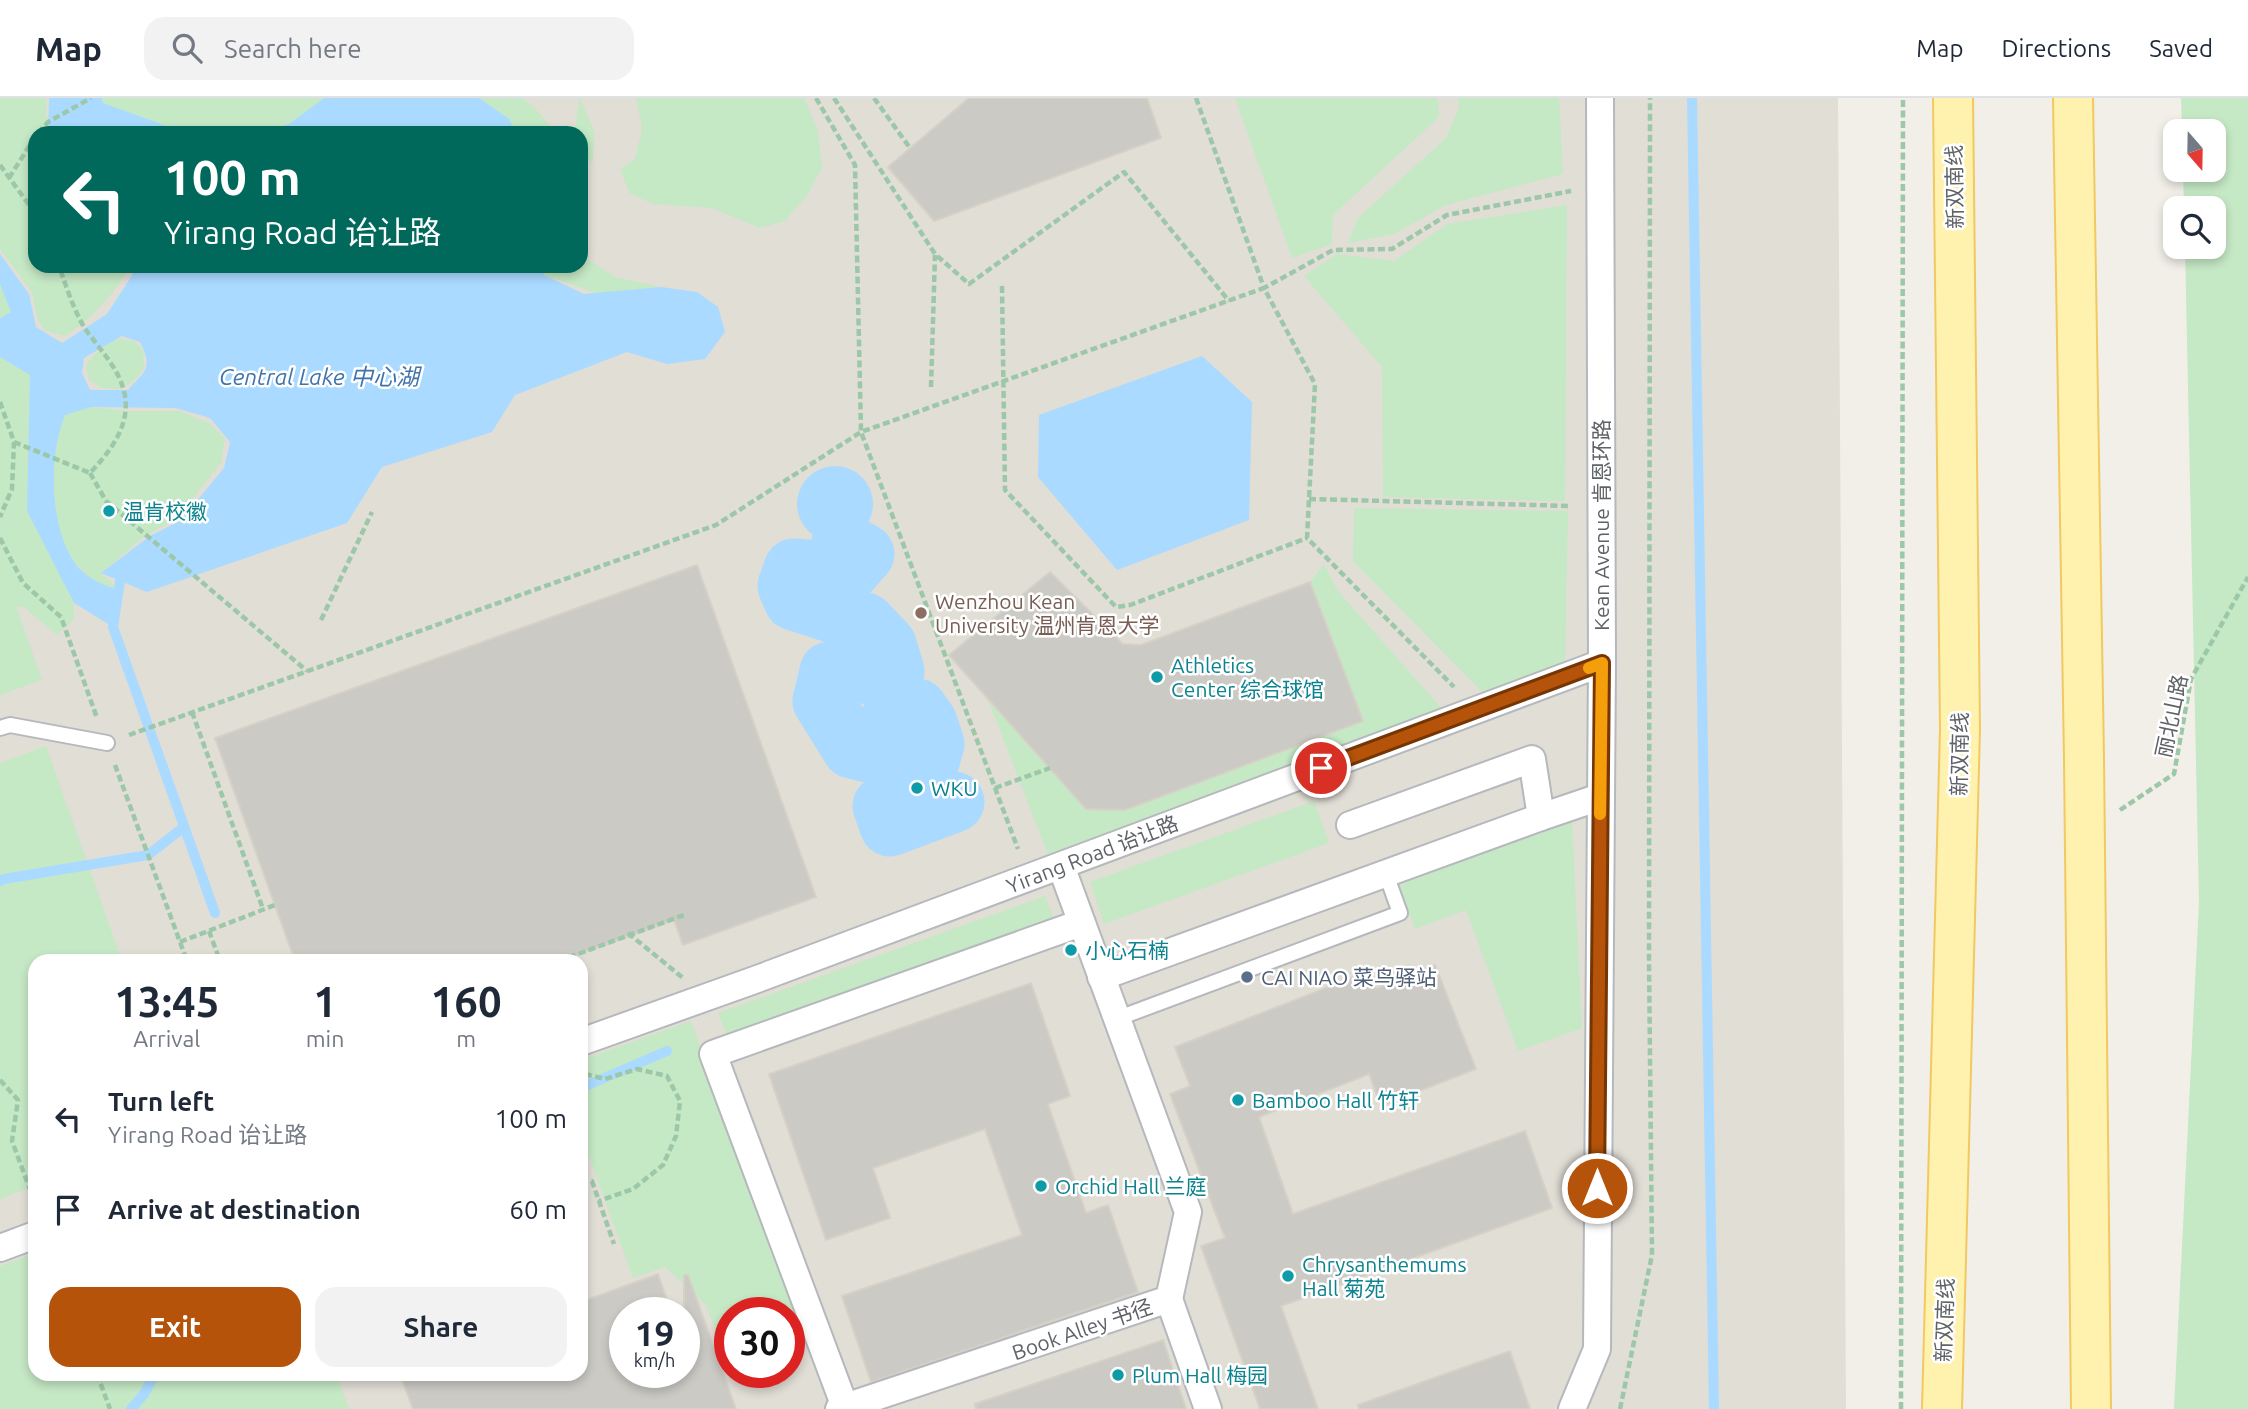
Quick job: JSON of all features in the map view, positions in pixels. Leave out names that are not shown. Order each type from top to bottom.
[{"type":"main road","name":"新双南线","points":[[1942,1409],[1960,729],[1953,98]]},
{"type":"main road","points":[[2073,98],[2091,1409]]},
{"type":"street","name":"Kean Avenue 肯恩环路","points":[[1572,1409],[1597,1349],[1602,663],[1600,98]]},
{"type":"street","name":"Yirang Road 诒让路","points":[[588,1039],[760,978],[1602,663]]},
{"type":"street","points":[[1350,825],[1532,759],[1541,817]]},
{"type":"street","points":[[1101,977],[1600,797]]},
{"type":"street","name":"Book Alley 书径","points":[[842,1408],[1169,1299],[1188,1212],[1061,866]]},
{"type":"street","points":[[842,1408],[713,1054],[1082,923]]},
{"type":"street","points":[[0,1248],[28,1238]]},
{"type":"street","points":[[1169,1299],[1208,1409]]},
{"type":"lane","points":[[0,729],[10,725],[107,743]]},
{"type":"lane","points":[[1116,1019],[1400,914],[1386,874]]},
{"type":"path","points":[[44,126],[91,98]]},
{"type":"path","points":[[816,98],[855,165],[861,432],[1028,878]]},
{"type":"path","points":[[834,98],[935,254],[970,284],[1125,172],[1229,301]]},
{"type":"path","points":[[874,98],[910,148]]},
{"type":"path","points":[[1196,98],[1264,288],[1315,384],[1307,538],[1477,710]]},
{"type":"path","points":[[1620,1409],[1653,1255],[1649,959],[1650,98]]},
{"type":"path","points":[[1901,1409],[1903,98]]},
{"type":"path","points":[[9,178],[28,148]]},
{"type":"path","points":[[0,164],[28,204]]},
{"type":"path","points":[[136,732],[716,525],[861,432],[1264,288],[1333,250],[1392,249],[1447,215],[1579,190]]},
{"type":"path","points":[[931,387],[935,254]]},
{"type":"path","points":[[62,273],[83,326],[111,363],[126,398],[122,430],[108,454],[90,473]]},
{"type":"path","points":[[1002,286],[1005,489],[1116,607],[1130,605],[1307,538]]},
{"type":"path","points":[[0,402],[14,443],[12,489],[0,517]]},
{"type":"path","points":[[14,443],[90,473],[106,501],[307,671]]},
{"type":"path","points":[[1309,499],[1579,506]]},
{"type":"path","points":[[321,620],[372,512]]},
{"type":"path","points":[[0,538],[23,583],[61,617],[184,954]]},
{"type":"path","name":"丽北山路","points":[[2084,804],[2122,810],[2174,774],[2191,679],[2248,577]]},
{"type":"path","points":[[192,712],[263,909]]},
{"type":"path","points":[[995,788],[1050,768]]},
{"type":"path","points":[[180,942],[275,905]]},
{"type":"path","points":[[578,954],[684,915]]},
{"type":"path","points":[[209,931],[217,954]]},
{"type":"path","points":[[628,933],[683,978]]},
{"type":"path","points":[[588,1075],[605,1079],[637,1069],[667,1076],[680,1101],[677,1136],[663,1165],[633,1189],[599,1201]]},
{"type":"path","points":[[0,1080],[18,1100],[12,1141],[28,1184]]},
{"type":"path","points":[[588,1181],[592,1181],[614,1244]]},
{"type":"path","points":[[100,1381],[110,1409]]},
{"type":"shaded area","name":"Wenzhou Kean University 温州肯恩大学","points":[[0,98],[1838,98],[1846,1409],[0,1409]]},
{"type":"green space","points":[[0,98],[46,98],[48,126],[28,126],[28,273],[126,273],[102,305],[85,322],[65,336],[44,330],[37,317],[32,292],[0,249]]},
{"type":"green space","points":[[102,98],[324,98],[289,124],[282,126],[166,126],[102,103]]},
{"type":"green space","points":[[479,98],[522,98],[550,126],[512,126],[509,119]]},
{"type":"green space","points":[[580,98],[595,133],[592,164],[588,158],[588,126],[575,126]]},
{"type":"green space","points":[[636,98],[804,98],[818,131],[822,167],[808,194],[785,221],[760,228],[712,208],[653,204],[629,193],[620,169],[635,159],[642,129]]},
{"type":"green space","points":[[1235,98],[1435,98],[1438,100],[1439,117],[1333,215],[1332,244],[1292,258]]},
{"type":"green space","points":[[1458,98],[1559,98],[1563,174],[1446,205],[1394,234],[1348,243],[1358,218],[1446,138],[1459,108]]},
{"type":"green space","points":[[2181,98],[2248,98],[2248,1409],[2174,1409],[2199,902],[2185,259],[2226,259],[2226,196],[2184,196],[2183,182],[2226,182],[2226,119],[2182,119]]},
{"type":"green space","points":[[1567,205],[1565,501],[1383,497],[1382,367],[1304,276],[1337,254],[1394,261],[1447,224]]},
{"type":"green space","points":[[588,260],[615,277],[661,287],[596,293],[543,273],[588,273]]},
{"type":"green space","points":[[0,284],[11,312],[0,318]]},
{"type":"green space","points":[[120,339],[134,341],[143,350],[144,367],[138,377],[121,389],[102,388],[89,380],[86,366],[100,350]]},
{"type":"green space","points":[[0,357],[30,375],[27,511],[74,603],[74,619],[57,635],[25,608],[16,606],[42,680],[0,695]]},
{"type":"green space","points":[[91,407],[126,411],[179,411],[209,423],[225,438],[221,463],[175,520],[146,535],[101,573],[119,590],[96,581],[77,566],[67,550],[55,513],[53,472],[64,415]]},
{"type":"green space","points":[[1354,508],[1568,511],[1565,668],[1485,695],[1353,561]]},
{"type":"green space","points":[[1324,564],[1337,590],[1444,711],[1048,854],[988,700],[1086,809],[1125,810],[1362,722],[1310,582]]},
{"type":"green space","points":[[46,746],[120,954],[28,954],[28,1189],[0,1199],[0,763]]},
{"type":"green space","points":[[1314,801],[1329,843],[1104,924],[1090,882]]},
{"type":"green space","points":[[1572,820],[1582,1028],[1518,1051],[1466,910],[1415,929],[1399,885]]},
{"type":"green space","points":[[1045,896],[1055,921],[728,1038],[718,1013]]},
{"type":"green space","points":[[691,1021],[788,1297],[714,1297],[714,1327],[700,1297],[665,1267],[633,1278],[588,1153],[588,1058]]},
{"type":"green space","points":[[28,1256],[28,1381],[339,1381],[349,1409],[0,1409],[0,1266]]},
{"type":"water","points":[[49,98],[102,98],[103,103],[167,126],[48,126]]},
{"type":"water","points":[[324,98],[479,98],[509,119],[512,126],[282,126],[289,124]]},
{"type":"water","name":"Central Lake 中心湖","points":[[0,254],[29,294],[36,327],[62,343],[107,314],[133,273],[543,273],[584,294],[661,287],[697,292],[718,307],[725,332],[705,359],[667,364],[627,352],[515,395],[492,432],[382,467],[347,523],[147,592],[101,573],[150,536],[180,521],[224,468],[230,442],[210,418],[176,408],[91,407],[65,415],[59,432],[54,471],[56,513],[68,551],[77,566],[96,581],[119,590],[113,627],[74,603],[27,511],[30,375],[0,357],[0,318],[11,312],[0,284]],"holes":[[[122,336],[140,342],[146,358],[146,368],[128,390],[90,390],[82,373],[84,358]]]},
{"type":"water","points":[[1202,356],[1252,402],[1249,520],[1117,570],[1038,477],[1039,415]]},
{"type":"water","points":[[835,466],[850,469],[862,477],[870,489],[873,504],[870,519],[862,531],[850,539],[835,542],[820,539],[808,531],[800,519],[797,504],[800,489],[808,477],[820,469]]},
{"type":"building","points":[[969,98],[1147,98],[1161,138],[934,221],[888,167]]},
{"type":"building","points":[[697,565],[816,897],[683,945],[674,920],[579,954],[292,954],[215,738]]},
{"type":"building","name":"Athletics Center 综合球馆","points":[[1050,572],[1123,644],[1141,645],[1310,582],[1363,721],[1125,810],[1086,809],[949,655]]},
{"type":"building","points":[[1435,965],[1476,1069],[1381,1106],[1369,1074],[1259,1117],[1293,1214],[1525,1131],[1552,1208],[1281,1306],[1318,1409],[1260,1409],[1201,1246],[1225,1238],[1170,1094],[1190,1086],[1175,1047],[1369,971],[1376,989]]},
{"type":"building","name":"Orchid Hall 兰庭","points":[[1031,983],[1070,1096],[1048,1104],[1086,1213],[1108,1205],[1138,1292],[871,1382],[842,1296],[1022,1235],[985,1129],[873,1168],[890,1218],[826,1240],[769,1074]]},
{"type":"building","points":[[658,1274],[666,1297],[609,1297],[609,1388],[700,1388],[700,1308],[714,1348],[714,1388],[728,1388],[736,1409],[413,1409],[403,1381],[588,1381],[588,1299]]},
{"type":"building","points":[[684,1275],[688,1275],[696,1297],[684,1297]]},
{"type":"building","name":"Plum Hall 梅园","points":[[1163,1340],[1186,1409],[976,1409],[975,1404]]},
{"type":"building","name":"Chrysanthemums Hall 菊苑","points":[[1510,1351],[1530,1409],[1359,1409],[1358,1405]]},
{"type":"waterway","points":[[1692,98],[1714,1409]]},
{"type":"waterway","points":[[842,542],[864,554],[847,573],[794,569],[788,586],[794,600],[865,623],[886,645],[894,671],[886,679],[854,668],[830,672],[823,701],[852,748],[873,753],[886,733],[891,719],[917,709],[927,723],[934,744],[925,776],[896,800],[883,806],[890,826],[954,802]]},
{"type":"waterway","points":[[120,581],[113,627],[215,913]]},
{"type":"waterway","points":[[0,881],[148,855],[184,827]]},
{"type":"waterway","points":[[588,1085],[667,1051]]},
{"type":"waterway","points":[[131,1409],[151,1381]]},
{"type":"slow traffic","points":[[1589,668],[1602,663],[1600,814]]},
{"type":"place","name":"温肯校徽","points":[[109,511]]},
{"type":"place","name":"Wenzhou Kean University 温州肯恩大学","points":[[921,613]]},
{"type":"place","name":"Athletics Center 综合球馆","points":[[1157,677]]},
{"type":"place","name":"WKU","points":[[917,788]]},
{"type":"place","name":"小心石楠","points":[[1071,950]]},
{"type":"place","name":"CAI NIAO 菜鸟驿站","points":[[1247,977]]},
{"type":"place","name":"Bamboo Hall 竹轩","points":[[1238,1100]]},
{"type":"place","name":"Orchid Hall 兰庭","points":[[1041,1186]]},
{"type":"place","name":"Chrysanthemums Hall 菊苑","points":[[1288,1276]]},
{"type":"place","name":"Plum Hall 梅园","points":[[1118,1375]]},
{"type":"route","points":[[1321,768],[1602,663],[1597,1188]]}]
